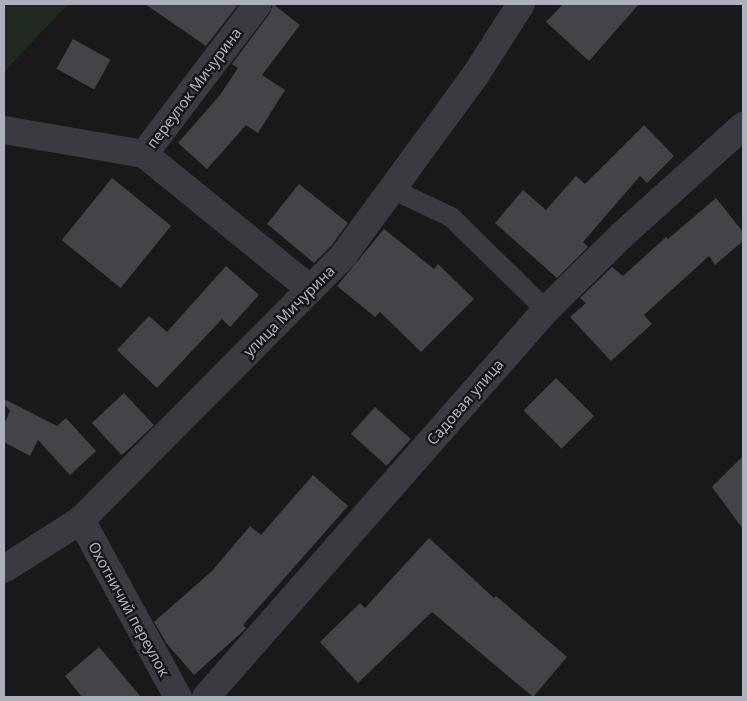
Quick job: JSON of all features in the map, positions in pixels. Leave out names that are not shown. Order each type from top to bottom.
[{"type":"street","name":"переулок Мичурина","points":[[4,130],[144,154],[258,4]]},
{"type":"street","name":"улица Мичурина","points":[[4,569],[81,520],[343,256],[476,74],[521,4]]},
{"type":"street","name":"Садовая улица","points":[[206,697],[546,310],[622,235],[743,126]]},
{"type":"street","points":[[144,154],[310,289]]},
{"type":"street","name":"Охотничий переулок","points":[[81,520],[178,697]]},
{"type":"lane","points":[[392,189],[451,217],[546,310]]},
{"type":"shaded area","points":[[4,4],[68,4],[4,72]]},
{"type":"building","points":[[145,4],[234,4],[237,6],[206,46]]},
{"type":"building","points":[[273,4],[300,25],[262,75],[285,90],[258,133],[246,125],[207,169],[178,143],[220,95],[238,68],[232,64],[270,13]]},
{"type":"building","points":[[563,4],[639,4],[589,61],[546,22]]},
{"type":"building","points":[[73,39],[111,60],[94,90],[57,69]]},
{"type":"building","points":[[644,125],[674,156],[647,183],[640,176],[583,242],[588,247],[557,278],[495,223],[523,190],[546,210],[576,176],[585,184]]},
{"type":"building","points":[[112,178],[171,226],[121,288],[62,240]]},
{"type":"building","points":[[299,184],[348,223],[331,246],[314,263],[267,224]]},
{"type":"building","points":[[716,198],[743,232],[743,241],[715,265],[709,256],[644,315],[652,324],[611,361],[570,317],[586,303],[580,298],[612,267],[623,276],[666,237],[668,239]]},
{"type":"building","points":[[384,229],[434,269],[438,264],[474,299],[421,352],[380,312],[375,317],[337,286]]},
{"type":"building","points":[[226,266],[259,295],[230,327],[222,319],[157,388],[117,350],[149,316],[167,332]]},
{"type":"building","points":[[556,378],[594,416],[562,449],[523,411]]},
{"type":"building","points":[[124,393],[154,425],[122,455],[92,423]]},
{"type":"building","points":[[6,400],[57,426],[66,418],[96,451],[70,475],[38,440],[30,456],[4,442],[4,424],[10,411],[4,404]]},
{"type":"building","points":[[375,407],[411,439],[387,466],[351,434]]},
{"type":"building","points":[[743,456],[743,529],[712,487]]},
{"type":"building","points":[[313,475],[348,506],[243,625],[246,628],[194,675],[167,644],[154,622],[212,571],[250,526],[261,535]]},
{"type":"building","points":[[429,538],[494,598],[496,596],[567,657],[533,697],[432,612],[358,683],[320,642],[360,603],[365,608]]},
{"type":"building","points":[[99,647],[141,697],[82,697],[65,676]]}]
